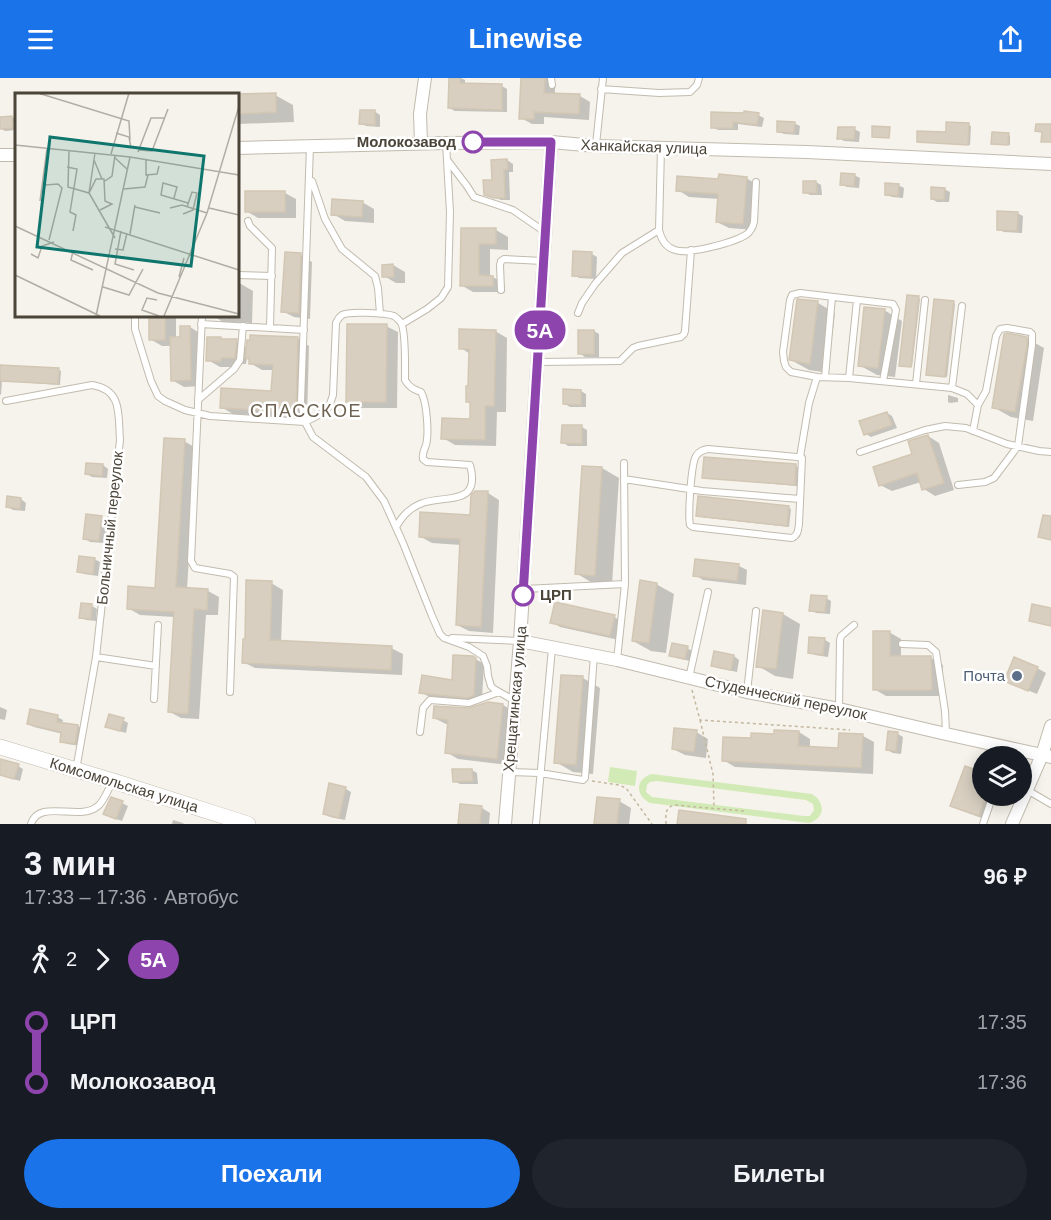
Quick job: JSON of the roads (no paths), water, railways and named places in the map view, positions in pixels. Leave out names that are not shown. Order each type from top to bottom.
[{"type":"street","points":[[421,143],[420,114],[425,78]]},
{"type":"street","name":"Ханкайская улица","points":[[238,148],[446,142],[551,142],[596,146],[807,152],[1051,164]]},
{"type":"street","name":"Хрещатинская улица","points":[[505,824],[524,589],[551,142]]},
{"type":"street","name":"Студенческий переулок","points":[[520,641],[617,660],[747,692],[839,709],[1048,755]]},
{"type":"street","points":[[1032,780],[1048,755],[1051,726]]},
{"type":"street","name":"Комсомольская улица","points":[[0,747],[246,824]]},
{"type":"street","points":[[1012,824],[1019,806]]},
{"type":"lane","points":[[596,146],[603,78]]},
{"type":"lane","points":[[601,89],[659,93],[690,92],[697,85],[699,78]]},
{"type":"lane","points":[[402,324],[434,304],[448,287],[450,212],[446,142]]},
{"type":"lane","points":[[310,146],[301,402],[305,422],[313,437],[366,477],[384,501],[437,629],[444,638],[469,647],[483,656],[489,682],[494,689],[515,701]]},
{"type":"lane","points":[[661,148],[659,230],[662,241],[675,250],[712,247],[747,234],[754,222],[756,182]]},
{"type":"lane","points":[[448,160],[474,197],[513,210],[546,233]]},
{"type":"lane","points":[[310,175],[332,234],[342,249],[375,276],[380,314]]},
{"type":"lane","points":[[248,221],[250,226],[273,248],[270,328]]},
{"type":"lane","points":[[578,313],[595,284],[622,253],[659,230]]},
{"type":"lane","points":[[538,362],[620,362],[633,348],[681,337],[685,331],[691,250]]},
{"type":"lane","points":[[501,290],[500,265],[504,258],[543,261]]},
{"type":"lane","points":[[238,275],[272,276]]},
{"type":"lane","points":[[883,381],[896,307],[890,303],[800,293],[792,295],[783,352],[783,361],[791,372],[817,377],[952,388],[967,394],[978,405]]},
{"type":"lane","points":[[825,377],[832,297]]},
{"type":"lane","points":[[849,378],[857,300]]},
{"type":"lane","points":[[916,384],[925,300]]},
{"type":"lane","points":[[952,388],[962,306]]},
{"type":"lane","points":[[135,316],[135,329],[153,388],[158,396],[172,405],[210,416],[305,422],[323,413],[329,407],[333,395],[336,323],[339,318],[346,314],[393,316],[402,324],[405,380],[411,388],[421,392],[425,402],[426,444],[422,453],[423,459],[427,462],[470,465],[473,476],[468,491],[457,499],[421,503],[405,514],[396,527]]},
{"type":"lane","points":[[201,316],[191,561],[195,568],[230,574],[234,577],[230,692]]},
{"type":"lane","points":[[201,324],[304,330]]},
{"type":"lane","points":[[198,400],[234,369],[240,360],[243,326]]},
{"type":"lane","points":[[958,485],[985,482],[994,478],[1018,446],[1032,345],[1032,334],[1029,332],[1007,328],[1000,329],[996,336],[986,391],[978,405],[973,431]]},
{"type":"lane","points":[[800,457],[702,450],[694,461],[690,525],[693,528],[792,538],[797,534],[802,460],[800,457],[809,403],[817,377]]},
{"type":"lane","name":"Больничный переулок","points":[[6,401],[92,385],[108,390],[115,398],[117,408],[120,440],[96,657],[75,770]]},
{"type":"lane","points":[[860,452],[935,427],[945,426],[966,428],[1007,444],[1051,452]]},
{"type":"lane","points":[[617,660],[625,584],[624,463]]},
{"type":"lane","points":[[624,479],[691,489],[800,499]]},
{"type":"lane","points":[[524,589],[625,584]]},
{"type":"lane","points":[[689,678],[708,592]]},
{"type":"lane","points":[[747,692],[756,611]]},
{"type":"lane","points":[[154,699],[158,625]]},
{"type":"lane","points":[[839,709],[840,640],[841,636],[854,625]]},
{"type":"lane","points":[[444,638],[520,641]]},
{"type":"lane","points":[[902,644],[928,645],[936,651],[946,734]]},
{"type":"lane","points":[[536,824],[552,648]]},
{"type":"lane","points":[[509,772],[540,773],[583,780],[586,774],[594,655]]},
{"type":"lane","points":[[96,657],[156,666]]},
{"type":"lane","points":[[420,732],[423,708],[430,700],[469,703],[499,692]]},
{"type":"lane","points":[[31,824],[33,817],[40,812],[84,812],[100,805],[113,781]]},
{"type":"lane","points":[[1032,793],[1051,804]]},
{"type":"lane","points":[[983,824],[989,806]]},
{"type":"place","name":"Молокозавод","points":[[473,142]]},
{"type":"place","name":"ЦРП","points":[[523,595]]},
{"type":"place","name":"Почта","points":[[1017,676]]},
{"type":"district","name":"СПАССКОЕ","points":[[306,411]]}]
